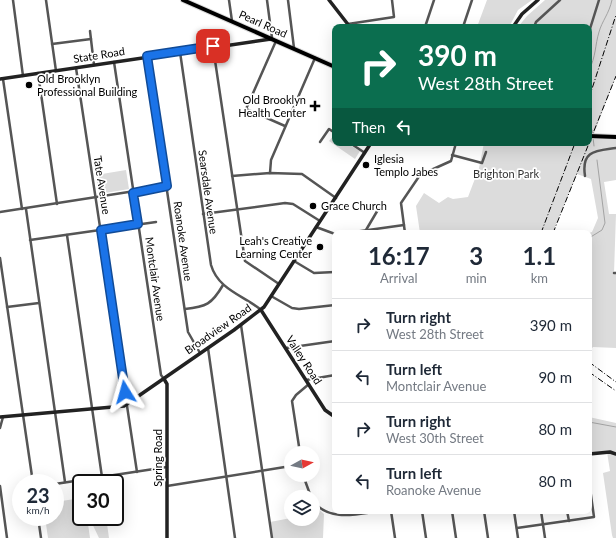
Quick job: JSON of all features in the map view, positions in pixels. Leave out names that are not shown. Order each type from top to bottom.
[{"type":"main road","name":"Pearl Road","points":[[183,0],[332,66]]},
{"type":"main road","points":[[329,0],[348,24]]},
{"type":"main road","points":[[515,24],[522,14],[538,0]]},
{"type":"main road","name":"State Road","points":[[2,79],[213,46],[274,40]]},
{"type":"main road","points":[[592,136],[616,137]]},
{"type":"main road","name":"Broadview Road","points":[[1,417],[117,407],[127,404],[241,325],[261,310],[369,146]]},
{"type":"main road","name":"Valley Road","points":[[261,310],[325,410],[332,415]]},
{"type":"main road","name":"Spring Road","points":[[164,379],[167,384],[167,538]]},
{"type":"main road","points":[[592,454],[610,452],[616,454]]},
{"type":"street","points":[[12,0],[23,76]]},
{"type":"street","points":[[46,0],[56,71]]},
{"type":"street","points":[[229,0],[232,21]]},
{"type":"street","points":[[267,0],[274,40],[246,109],[285,126]]},
{"type":"street","points":[[288,0],[294,48]]},
{"type":"street","points":[[355,24],[394,17],[392,0]]},
{"type":"street","points":[[426,24],[434,0]]},
{"type":"street","points":[[464,24],[472,0]]},
{"type":"street","points":[[535,24],[560,0]]},
{"type":"street","points":[[592,24],[599,0]]},
{"type":"street","points":[[90,31],[94,65]]},
{"type":"street","points":[[52,44],[91,39]]},
{"type":"street","points":[[213,46],[245,261],[279,284]]},
{"type":"street","name":"Searsdale Avenue","points":[[180,52],[211,265],[214,275],[222,285],[261,310]]},
{"type":"street","name":"Roanoke Avenue","points":[[147,56],[188,332],[200,353]]},
{"type":"street","points":[[270,173],[270,160],[315,58]]},
{"type":"street","name":"Montclair Avenue","points":[[114,62],[161,375],[164,379]]},
{"type":"street","name":"Tate Avenue","points":[[76,68],[137,472]]},
{"type":"street","points":[[38,73],[57,204]]},
{"type":"street","points":[[2,79],[22,209]]},
{"type":"street","points":[[320,142],[329,128],[332,130]]},
{"type":"street","points":[[354,146],[365,153]]},
{"type":"street","points":[[405,230],[401,203],[420,175],[451,161],[455,146]]},
{"type":"street","points":[[585,176],[584,164],[586,159],[593,152],[616,148]]},
{"type":"street","points":[[452,155],[482,164],[486,152]]},
{"type":"street","points":[[232,176],[270,173],[302,174],[336,198]]},
{"type":"street","points":[[0,212],[133,193],[167,186]]},
{"type":"street","points":[[204,214],[290,204],[320,221]]},
{"type":"street","points":[[366,230],[379,208]]},
{"type":"street","points":[[26,209],[65,482],[72,481]]},
{"type":"street","points":[[30,240],[156,222]]},
{"type":"street","points":[[366,230],[404,225]]},
{"type":"street","points":[[316,226],[332,233]]},
{"type":"street","points":[[67,235],[102,474]]},
{"type":"street","points":[[0,258],[32,474]]},
{"type":"street","points":[[294,261],[314,273],[332,272]]},
{"type":"street","points":[[185,309],[201,307],[208,304],[214,298],[222,285]]},
{"type":"street","points":[[271,296],[292,308],[297,309],[332,305]]},
{"type":"street","points":[[7,307],[39,303]]},
{"type":"street","points":[[241,325],[272,538]]},
{"type":"street","points":[[286,348],[332,341]]},
{"type":"street","points":[[208,348],[236,538]]},
{"type":"street","points":[[306,380],[332,376]]},
{"type":"street","points":[[299,446],[292,401],[296,395],[309,384]]},
{"type":"street","points":[[0,428],[1,417]]},
{"type":"street","points":[[167,486],[284,467]]},
{"type":"street","points":[[123,474],[167,468]]},
{"type":"street","points":[[0,486],[7,538]]},
{"type":"street","points":[[517,528],[594,517],[592,503]]},
{"type":"street","points":[[320,509],[326,513],[332,513]]},
{"type":"street","points":[[391,514],[395,538]]},
{"type":"street","points":[[422,514],[426,538]]},
{"type":"street","points":[[452,514],[456,538]]},
{"type":"street","points":[[484,514],[488,538]]},
{"type":"street","points":[[515,514],[518,538]]},
{"type":"street","points":[[541,514],[545,538]]},
{"type":"street","points":[[568,514],[569,521]]},
{"type":"street","points":[[39,526],[41,538]]},
{"type":"green space","points":[[487,0],[532,0],[518,10],[511,24],[478,24]]},
{"type":"green space","name":"Brighton Park","points":[[545,0],[616,0],[616,76],[593,136],[616,137],[616,180],[604,182],[609,214],[616,214],[614,273],[616,273],[616,348],[593,347],[592,348],[592,232],[598,218],[591,179],[577,174],[554,229],[556,230],[420,230],[416,206],[424,193],[439,203],[448,197],[453,199],[468,197],[479,168],[483,146],[592,146],[592,24],[520,24]]},
{"type":"green space","points":[[336,146],[351,146],[360,151],[355,159]]},
{"type":"green space","points":[[126,170],[129,189],[99,194],[96,175]]},
{"type":"green space","points":[[592,418],[616,423],[616,538],[613,538],[612,535],[603,473],[610,471],[607,452],[592,454]]},
{"type":"green space","points":[[72,499],[72,526],[88,526],[90,538],[48,538],[46,526],[64,526],[64,501]]},
{"type":"green space","points":[[320,510],[324,514],[323,538],[272,538],[270,522],[284,519],[284,526],[320,526]]},
{"type":"green space","points":[[93,526],[107,526],[109,538],[99,538]]},
{"type":"waterway","points":[[592,62],[600,28],[612,0]]},
{"type":"waterway","points":[[593,137],[594,146]]},
{"type":"waterway","points":[[592,236],[602,230],[605,223],[597,160]]},
{"type":"waterway","points":[[592,423],[616,427]]},
{"type":"railway","points":[[592,89],[616,15]]},
{"type":"railway","points":[[592,136],[616,76]]},
{"type":"railway","points":[[542,230],[574,146]]},
{"type":"railway","points":[[554,230],[588,146]]},
{"type":"railway","points":[[592,364],[616,382]]},
{"type":"railway","points":[[592,374],[616,391]]},
{"type":"place","name":"Old Brooklyn Professional Building","points":[[29,85]]},
{"type":"place","name":"Old Brooklyn Health Center","points":[[315,106]]},
{"type":"place","name":"Iglesia Templo Jabes","points":[[366,165]]},
{"type":"place","name":"Grace Church","points":[[313,206]]},
{"type":"place","name":"Leah's Creative Learning Center","points":[[320,247]]},
{"type":"route","points":[[125,392],[101,230],[138,224],[133,193],[167,186],[147,56],[213,46]]}]
